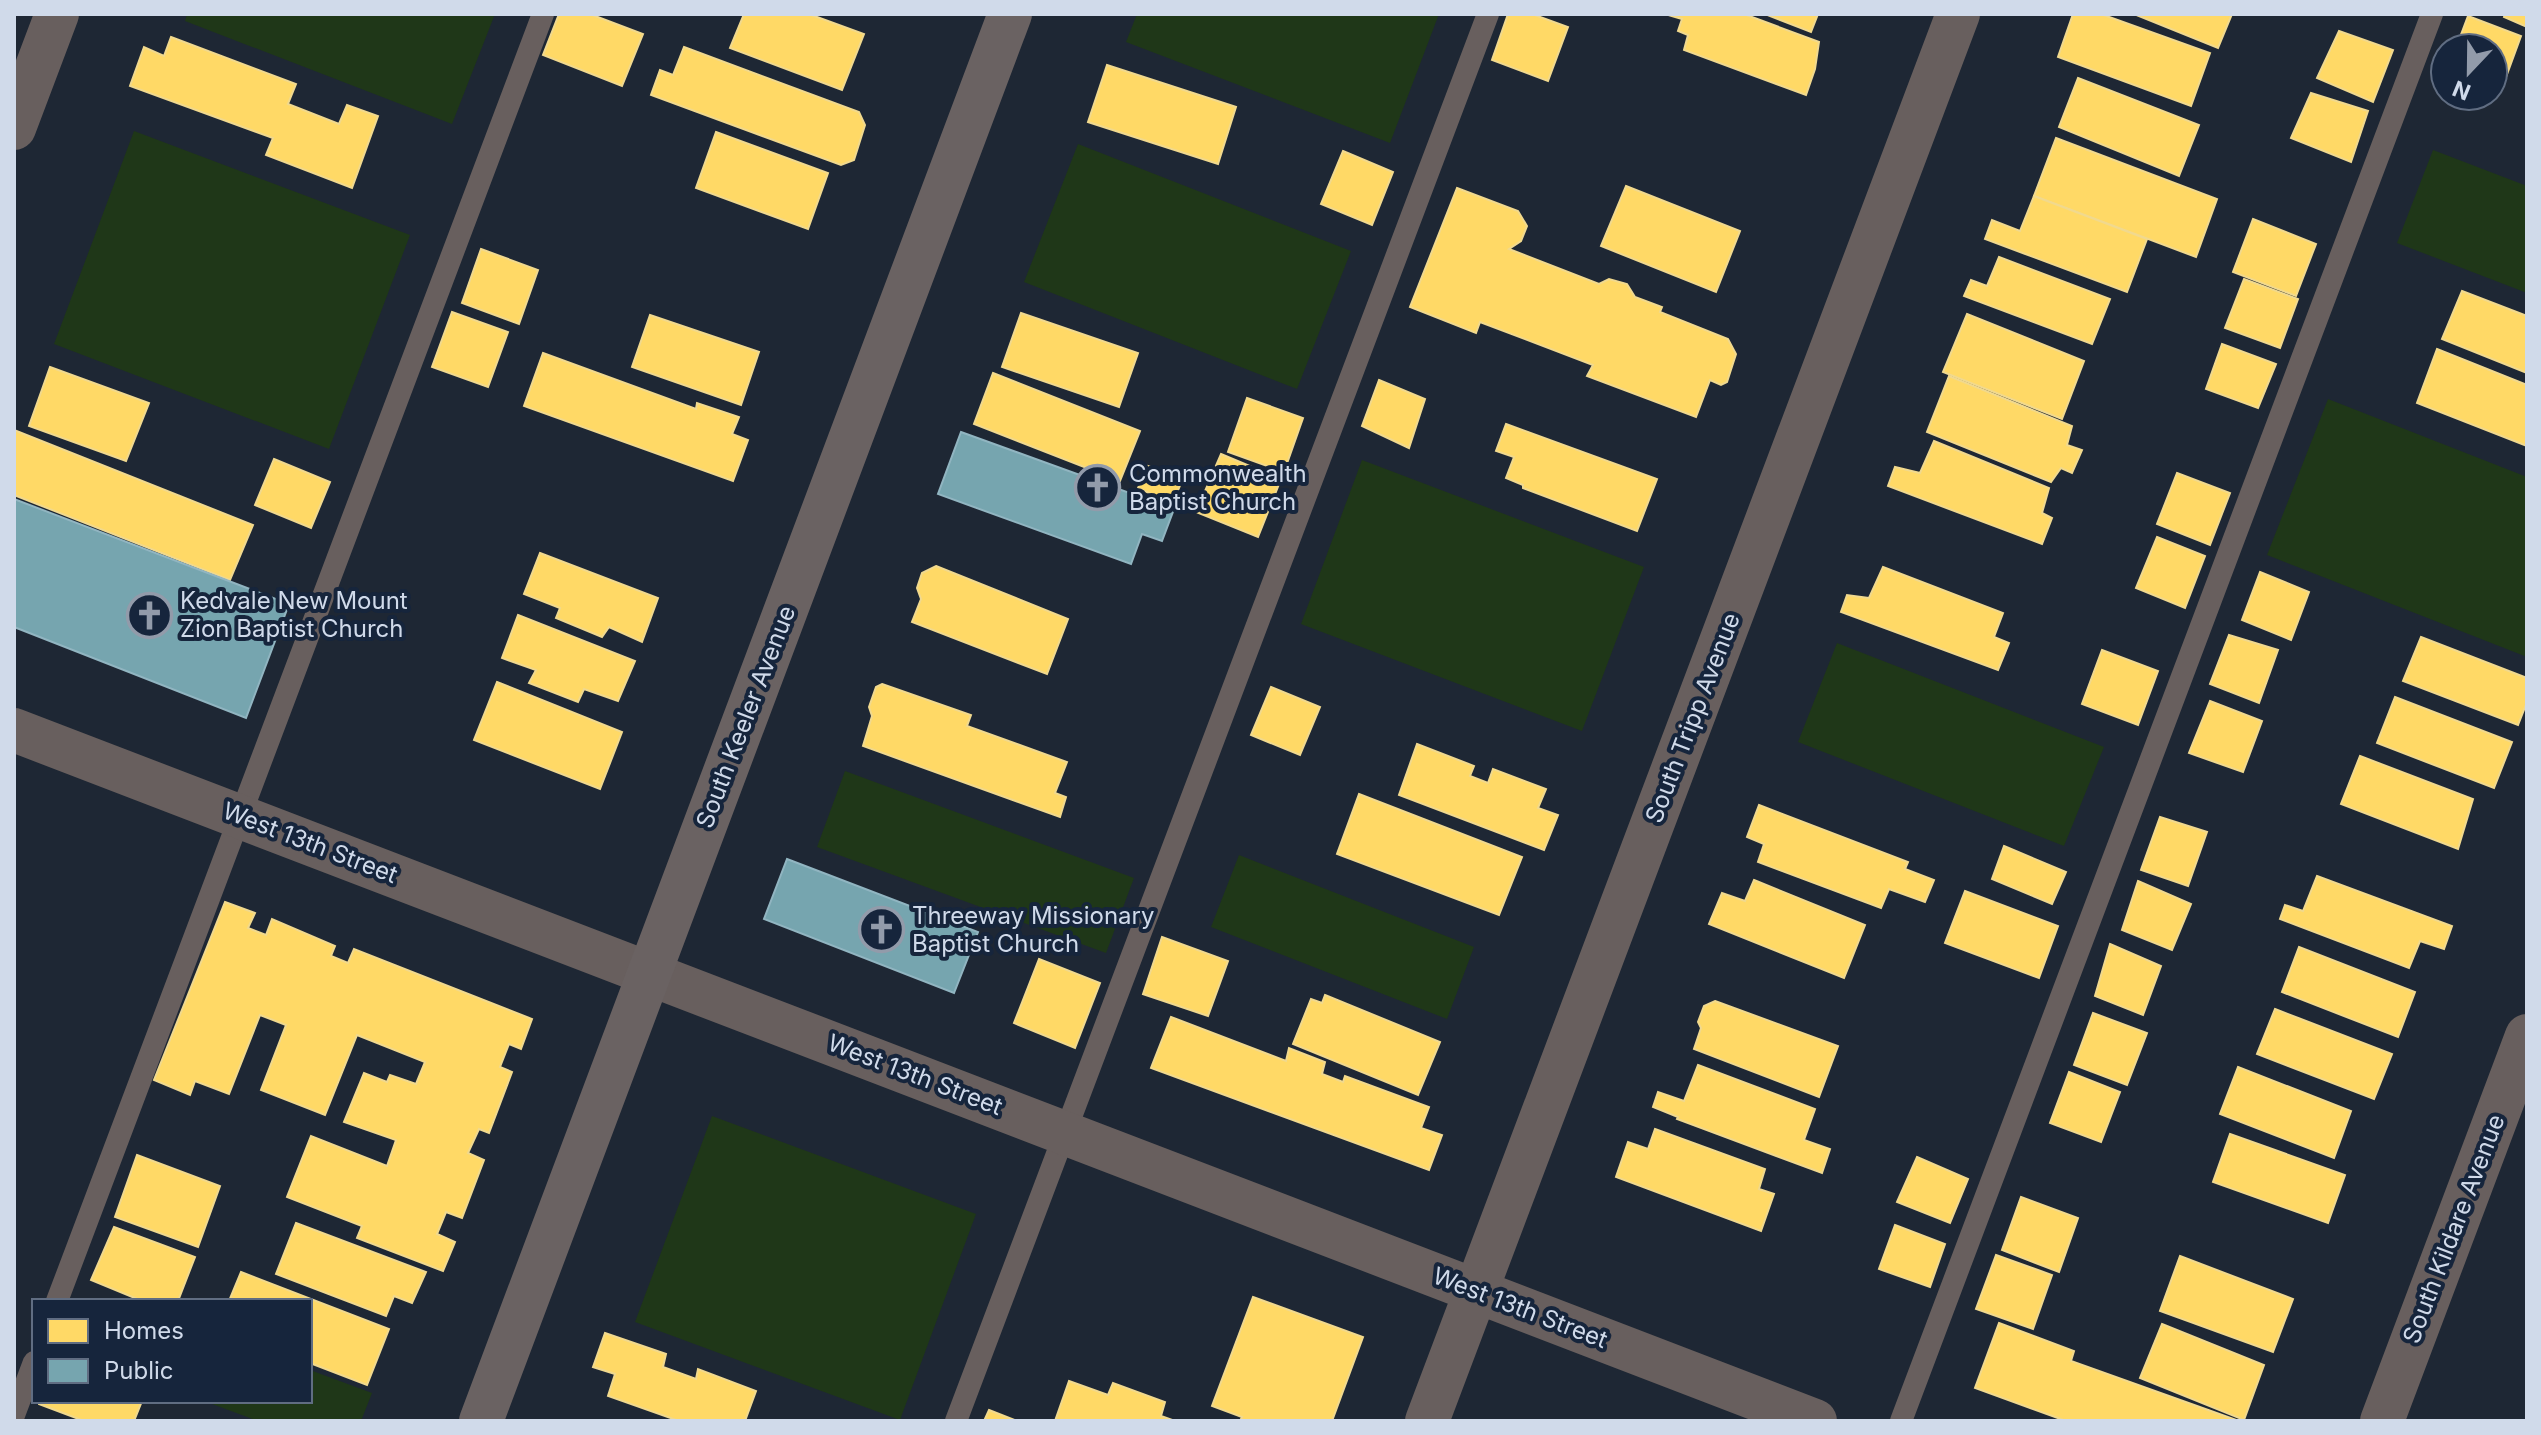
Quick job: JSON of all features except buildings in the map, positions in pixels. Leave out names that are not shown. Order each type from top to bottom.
[{"type":"street","points":[[14,128],[57,14]]},
{"type":"street","name":"South Keeler Avenue","points":[[481,1421],[1010,14]]},
{"type":"street","name":"South Tripp Avenue","points":[[1427,1421],[1958,14]]},
{"type":"street","name":"West 13th Street","points":[[14,730],[1815,1421]]},
{"type":"street","name":"South Kildare Avenue","points":[[2382,1421],[2527,1036]]},
{"type":"lane","points":[[58,1299],[543,14]]},
{"type":"lane","points":[[956,1421],[1488,14]]},
{"type":"lane","points":[[1901,1421],[2432,14]]},
{"type":"lane","points":[[14,1415],[32,1367]]},
{"type":"green space","points":[[187,14],[495,14],[452,124],[185,21]]},
{"type":"green space","points":[[1137,14],[1439,14],[1390,143],[1126,42]]},
{"type":"green space","points":[[134,131],[410,235],[329,449],[54,344]]},
{"type":"green space","points":[[1078,144],[1351,251],[1297,389],[1024,282]]},
{"type":"green space","points":[[2433,150],[2527,186],[2527,293],[2397,243]]},
{"type":"green space","points":[[2328,399],[2527,477],[2527,657],[2267,555]]},
{"type":"green space","points":[[1362,460],[1644,567],[1582,731],[1301,624]]},
{"type":"green space","points":[[1837,643],[2104,747],[2064,846],[1798,742]]},
{"type":"green space","points":[[845,771],[1134,878],[1106,953],[817,847]]},
{"type":"green space","points":[[1239,855],[1474,947],[1447,1019],[1211,927]]},
{"type":"green space","points":[[712,1116],[976,1214],[900,1420],[635,1322]]},
{"type":"green space","points":[[312,1371],[372,1393],[361,1421],[258,1421],[209,1403],[312,1403]]},
{"type":"place","name":"Commonwealth Baptist Church","points":[[1098,488]]},
{"type":"place","name":"Kedvale New Mount Zion Baptist Church","points":[[149,615]]},
{"type":"place","name":"Threeway Missionary Baptist Church","points":[[881,930]]}]
